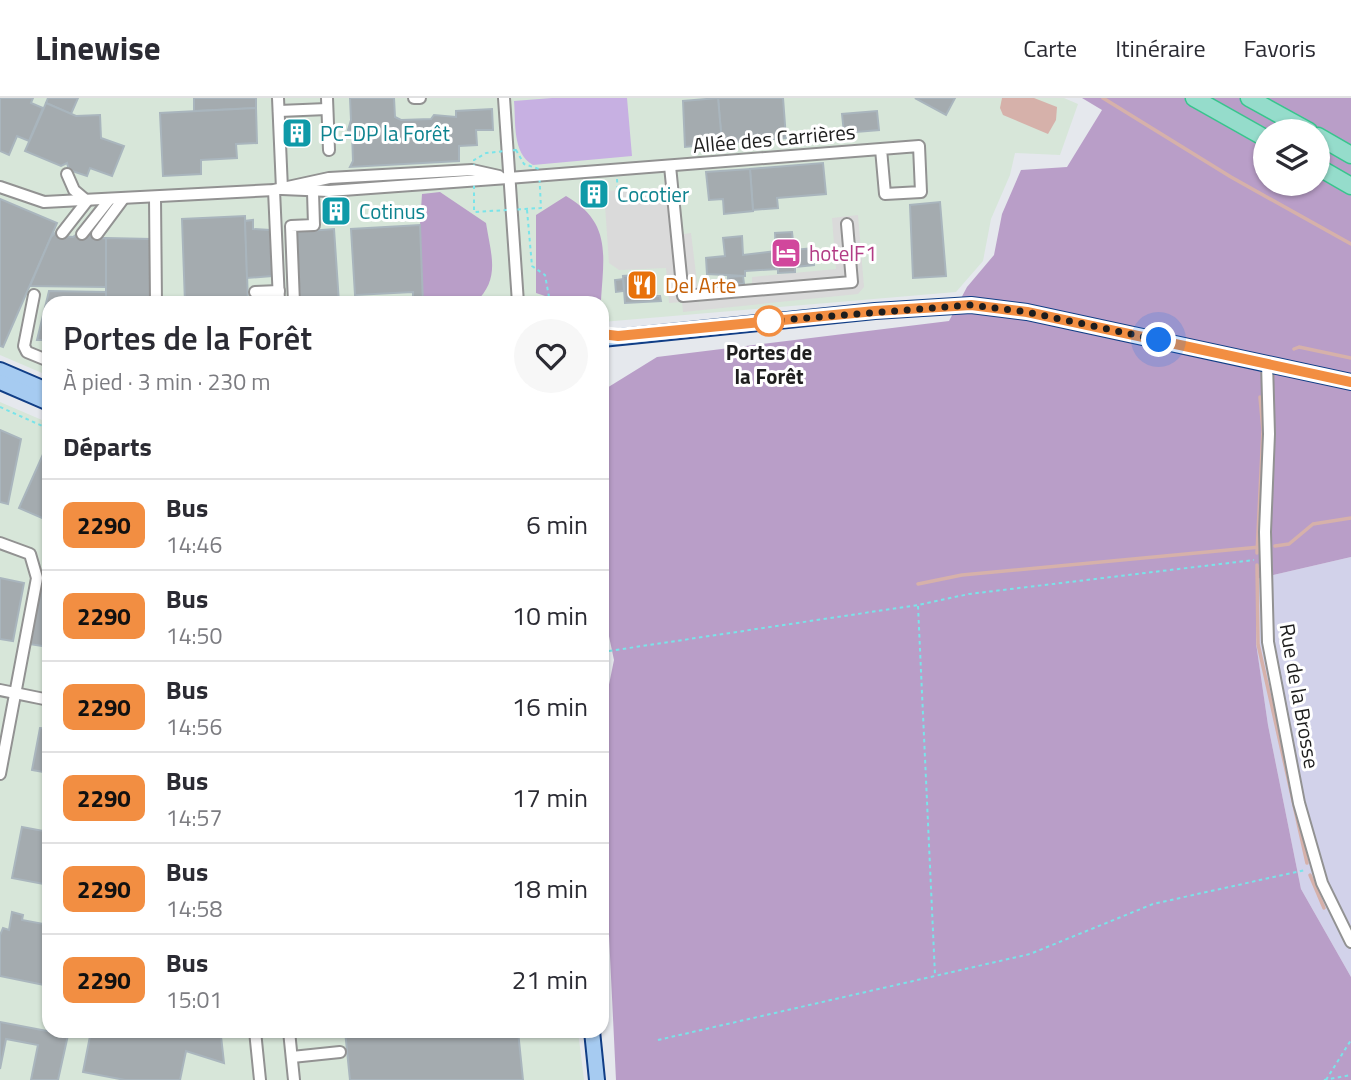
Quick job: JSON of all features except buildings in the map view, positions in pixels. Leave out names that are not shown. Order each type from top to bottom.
[{"type":"highway","points":[[1194,98],[1253,131]]},
{"type":"highway","points":[[1249,98],[1287,119]]},
{"type":"highway","points":[[1330,143],[1351,155]]},
{"type":"highway","points":[[1330,174],[1351,186]]},
{"type":"main road","points":[[609,337],[875,311],[971,305],[1027,312],[1351,382]]},
{"type":"main road","points":[[0,370],[42,388]]},
{"type":"main road","points":[[0,382],[42,400]]},
{"type":"main road","points":[[593,1038],[597,1080]]},
{"type":"street","points":[[255,292],[279,296],[278,98]]},
{"type":"street","points":[[414,98],[420,98]]},
{"type":"street","points":[[504,98],[517,296]]},
{"type":"street","points":[[279,111],[327,103],[329,150]]},
{"type":"street","name":"Allée des Carrières","points":[[508,178],[919,146],[921,192],[885,194],[881,149]]},
{"type":"street","points":[[670,166],[683,296],[852,282],[846,224]]},
{"type":"street","points":[[278,190],[329,178],[472,170],[508,178]]},
{"type":"street","points":[[67,174],[74,190],[87,201]]},
{"type":"street","points":[[0,187],[44,202],[278,190],[313,192],[472,183],[508,178]]},
{"type":"street","points":[[293,296],[291,226],[314,225],[313,192]]},
{"type":"street","points":[[155,198],[156,296]]},
{"type":"street","points":[[82,234],[109,200]]},
{"type":"street","points":[[97,234],[122,200]]},
{"type":"street","points":[[62,233],[87,201]]},
{"type":"street","points":[[34,295],[24,346],[27,352],[42,358]]},
{"type":"street","name":"Rue de la Brosse","points":[[1267,363],[1268,642],[1299,803],[1322,883],[1351,942]]},
{"type":"street","points":[[0,543],[30,554],[37,578],[0,774]]},
{"type":"street","points":[[0,690],[42,699]]},
{"type":"street","points":[[256,1038],[260,1080]]},
{"type":"street","points":[[290,1038],[294,1080]]},
{"type":"street","points":[[292,1058],[340,1052]]},
{"type":"path","points":[[616,170],[618,196]]},
{"type":"path","points":[[527,209],[532,266],[545,275],[549,296]]},
{"type":"path","points":[[0,407],[42,426]]},
{"type":"path","points":[[609,651],[918,605],[969,594],[1266,558]]},
{"type":"path","points":[[918,605],[936,976]]},
{"type":"path","points":[[658,1040],[1030,954],[1153,904],[1317,867]]},
{"type":"path","points":[[1325,1080],[1351,1040]]},
{"type":"path","points":[[1325,1080],[1351,1075]]},
{"type":"shaded area","points":[[0,98],[1064,98],[1078,104],[1060,155],[1015,153],[1010,175],[991,219],[983,261],[956,292],[609,321],[609,296],[42,296],[42,373],[0,355]]},
{"type":"shaded area","points":[[627,98],[632,156],[533,165],[526,160],[518,145],[514,101]]},
{"type":"shaded area","points":[[1002,98],[1034,98],[1057,107],[1056,120],[1048,134],[1003,115],[1000,108]]},
{"type":"shaded area","points":[[1082,98],[1351,98],[1351,557],[1256,579],[1256,643],[1268,725],[1301,889],[1351,977],[1351,1080],[616,1080],[609,935],[609,685],[614,660],[609,636],[609,387],[657,357],[949,321],[967,287],[994,255],[1002,214],[1021,170],[1067,167],[1102,110]]},
{"type":"shaded area","points":[[673,187],[678,235],[691,233],[700,307],[699,282],[727,279],[728,286],[752,285],[752,277],[836,269],[832,218],[858,215],[864,287],[858,294],[683,312],[682,302],[669,303],[666,268],[619,270],[609,263],[604,191]]},
{"type":"shaded area","points":[[440,192],[486,223],[492,266],[488,285],[481,296],[423,296],[420,225],[422,194]]},
{"type":"shaded area","points":[[566,196],[591,217],[602,240],[601,296],[545,296],[536,293],[536,215]]},
{"type":"shaded area","points":[[0,402],[42,420],[42,1038],[579,1038],[584,1080],[0,1080]]},
{"type":"shaded area","points":[[1351,557],[1351,977],[1301,889],[1268,725],[1256,644],[1256,579]]},
{"type":"waterway","points":[[1103,98],[1231,177],[1351,244]]},
{"type":"waterway","points":[[1294,349],[1299,347],[1351,358]]},
{"type":"waterway","points":[[1257,553],[1263,430],[1260,397]]},
{"type":"waterway","points":[[1275,546],[1289,544],[1313,524],[1351,518]]},
{"type":"waterway","points":[[918,584],[962,575],[1260,547]]},
{"type":"waterway","points":[[1257,565],[1258,644],[1307,863]]},
{"type":"waterway","points":[[1310,875],[1324,908]]},
{"type":"bus line","name":"2290","points":[[609,335],[932,306],[971,305],[1027,312],[1351,382]]},
{"type":"place","name":"PC-DP la Forêt","points":[[297,133]]},
{"type":"place","name":"Cocotier","points":[[594,194]]},
{"type":"place","name":"Cotinus","points":[[336,211]]},
{"type":"place","name":"hotelF1","points":[[786,253]]},
{"type":"place","name":"Del Arte","points":[[642,285]]},
{"type":"place","name":"Portes de la Forêt","points":[[769,321]]},
{"type":"route","points":[[769,321],[971,305],[1027,312],[1159,340]]}]
